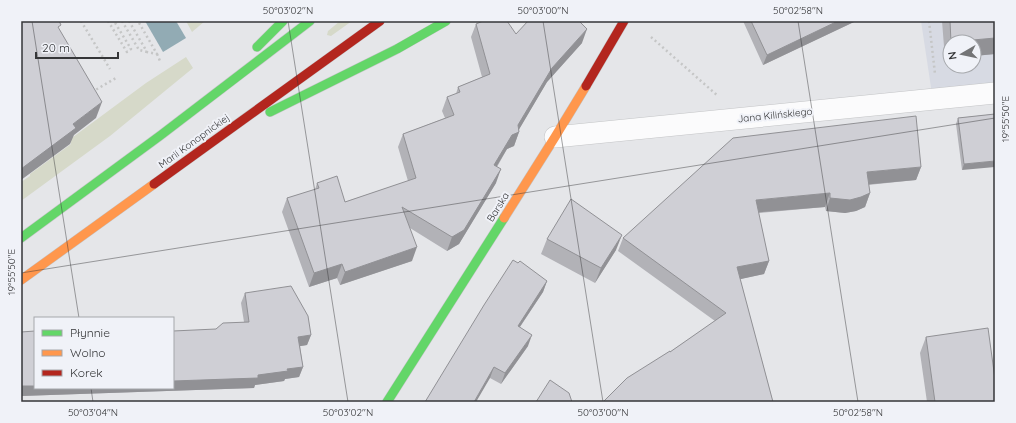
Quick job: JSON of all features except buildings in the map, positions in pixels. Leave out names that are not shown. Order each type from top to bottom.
[{"type":"main road","points":[[202,103],[283,21]]},
{"type":"main road","points":[[21,238],[161,135],[310,21]]},
{"type":"main road","name":"Marii Konopnickiej","points":[[21,280],[380,21]]},
{"type":"main road","points":[[220,136],[397,49],[446,21]]},
{"type":"main road","name":"Barska","points":[[387,402],[555,137],[624,21]]},
{"type":"street","name":"Jana Kilińskiego","points":[[555,137],[995,93]]},
{"type":"path","points":[[80,21],[110,69]]},
{"type":"path","points":[[108,21],[127,52],[131,50],[114,21]]},
{"type":"path","points":[[122,21],[139,50],[157,54]]},
{"type":"path","points":[[129,21],[147,52]]},
{"type":"path","points":[[138,21],[160,60]]},
{"type":"path","points":[[651,37],[719,97]]},
{"type":"path","points":[[88,95],[116,78]]},
{"type":"path","points":[[88,87],[92,92]]},
{"type":"shaded area","points":[[921,21],[995,21],[995,88],[932,94]]},
{"type":"green space","points":[[186,21],[205,21],[192,32]]},
{"type":"green space","points":[[340,21],[352,21],[331,36],[327,35],[328,31]]},
{"type":"green space","points":[[186,57],[193,68],[110,136],[21,201],[21,182],[30,176],[30,174],[71,144],[69,140],[146,83]]},
{"type":"water","points":[[145,21],[176,21],[186,38],[163,52]]},
{"type":"traffic: fast","points":[[257,47],[283,21]]},
{"type":"traffic: fast","points":[[21,238],[161,135],[310,21]]},
{"type":"traffic: fast","points":[[270,112],[397,49],[446,21]]},
{"type":"traffic: fast","points":[[387,402],[504,218]]},
{"type":"traffic: slow","points":[[504,218],[586,86]]},
{"type":"traffic: slow","points":[[21,280],[154,184]]},
{"type":"traffic: jam","points":[[154,184],[380,21]]},
{"type":"traffic: jam","points":[[586,86],[624,21]]}]
